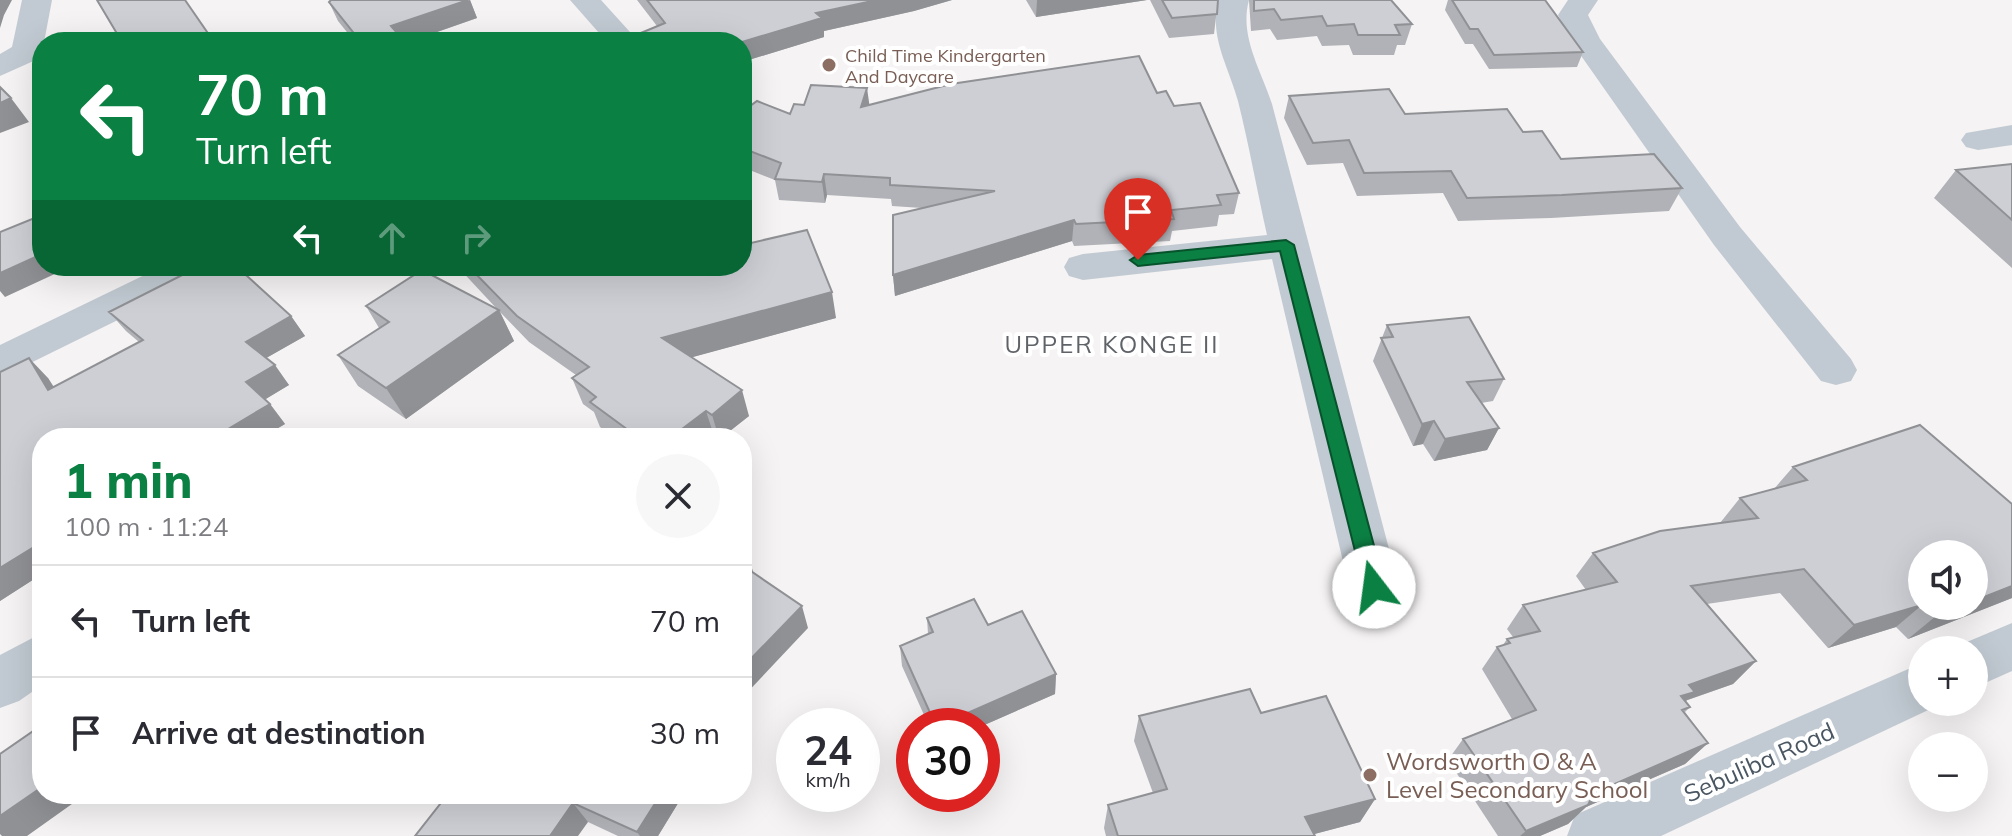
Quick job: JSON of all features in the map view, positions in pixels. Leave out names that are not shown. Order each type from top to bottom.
[{"type":"street","points":[[0,66],[27,52],[37,0]]},
{"type":"street","points":[[585,0],[615,32]]},
{"type":"street","points":[[1234,0],[1229,11],[1230,26],[1253,97],[1286,245],[1374,587]]},
{"type":"street","points":[[1583,0],[1573,15],[1585,40],[1727,236],[1836,370]]},
{"type":"street","points":[[1978,140],[2012,135]]},
{"type":"street","points":[[1083,267],[1286,245]]},
{"type":"street","points":[[0,363],[173,277]]},
{"type":"street","points":[[1988,657],[2012,646]]},
{"type":"street","points":[[0,684],[32,663]]},
{"type":"street","name":"Sebuliba Road","points":[[1596,836],[1908,693]]},
{"type":"building","points":[[97,0],[185,0],[207,32],[116,32]]},
{"type":"building","points":[[468,0],[391,26],[396,32],[353,32],[329,2]]},
{"type":"building","points":[[647,0],[877,0],[816,13],[822,18],[752,39],[752,32],[643,32],[665,23]]},
{"type":"building","points":[[1162,0],[1218,0],[1217,14],[1172,18]]},
{"type":"building","points":[[1254,0],[1391,0],[1412,24],[1395,25],[1400,35],[1358,35],[1354,24],[1327,26],[1322,16],[1281,20],[1274,9],[1254,11]]},
{"type":"building","points":[[1452,0],[1545,0],[1583,52],[1494,55],[1478,29],[1470,29]]},
{"type":"building","points":[[1139,56],[1157,93],[1166,91],[1174,106],[1200,103],[1239,193],[1217,195],[1221,205],[1171,210],[1174,219],[1076,224],[1074,220],[893,275],[893,215],[995,191],[890,185],[890,178],[824,174],[822,182],[775,179],[781,163],[752,152],[752,105],[757,101],[790,114],[794,104],[804,105],[811,85],[867,88],[861,107],[951,84]]},
{"type":"building","points":[[0,87],[11,98],[0,103]]},
{"type":"building","points":[[1389,89],[1405,114],[1507,109],[1523,132],[1542,131],[1561,159],[1654,154],[1682,188],[1467,198],[1451,171],[1364,173],[1349,140],[1313,143],[1289,96]]},
{"type":"building","points":[[2012,164],[2012,220],[1956,170]]},
{"type":"building","points":[[32,219],[32,259],[0,273],[0,232]]},
{"type":"building","points":[[807,230],[832,292],[662,338],[742,390],[712,415],[706,411],[683,428],[625,428],[590,402],[596,397],[572,378],[589,367],[517,316],[478,276],[752,276],[752,243]]},
{"type":"building","points":[[180,276],[247,276],[291,316],[246,342],[275,365],[246,382],[270,404],[230,428],[32,428],[32,548],[0,568],[0,372],[29,358],[48,390],[143,340],[109,312]]},
{"type":"building","points":[[413,276],[434,276],[499,310],[386,388],[338,355],[389,322],[366,306]]},
{"type":"building","points":[[1469,317],[1504,379],[1467,382],[1499,428],[1445,439],[1434,421],[1422,424],[1381,338],[1393,337],[1387,325]]},
{"type":"building","points":[[1920,425],[2012,504],[2012,586],[1988,595],[1988,540],[1908,540],[1908,609],[1854,625],[1804,569],[1691,586],[1756,661],[1689,685],[1695,692],[1681,696],[1690,707],[1682,710],[1708,743],[1594,793],[1588,805],[1526,831],[1463,739],[1536,710],[1497,647],[1510,643],[1507,639],[1540,631],[1523,605],[1617,582],[1593,553],[1660,531],[1758,518],[1740,498],[1807,480],[1793,467]]},
{"type":"building","points":[[752,572],[802,606],[752,658]]},
{"type":"building","points":[[974,599],[988,625],[1022,611],[1056,674],[979,708],[928,708],[900,646],[933,632],[927,618]]},
{"type":"building","points":[[1250,689],[1261,713],[1326,696],[1375,799],[1305,817],[1315,836],[1118,836],[1108,805],[1167,789],[1139,716]]},
{"type":"building","points":[[32,732],[32,794],[0,816],[0,754]]},
{"type":"building","points":[[440,804],[572,804],[550,836],[415,836]]},
{"type":"building","points":[[575,804],[655,804],[637,832]]},
{"type":"place","name":"Child Time Kindergarten And Daycare","points":[[829,65]]},
{"type":"place","name":"Wordsworth O & A Level Secondary School","points":[[1370,775]]},
{"type":"district","name":"UPPER KONGE II","points":[[1112,344]]},
{"type":"route","points":[[1138,260],[1286,245],[1374,587]]}]
